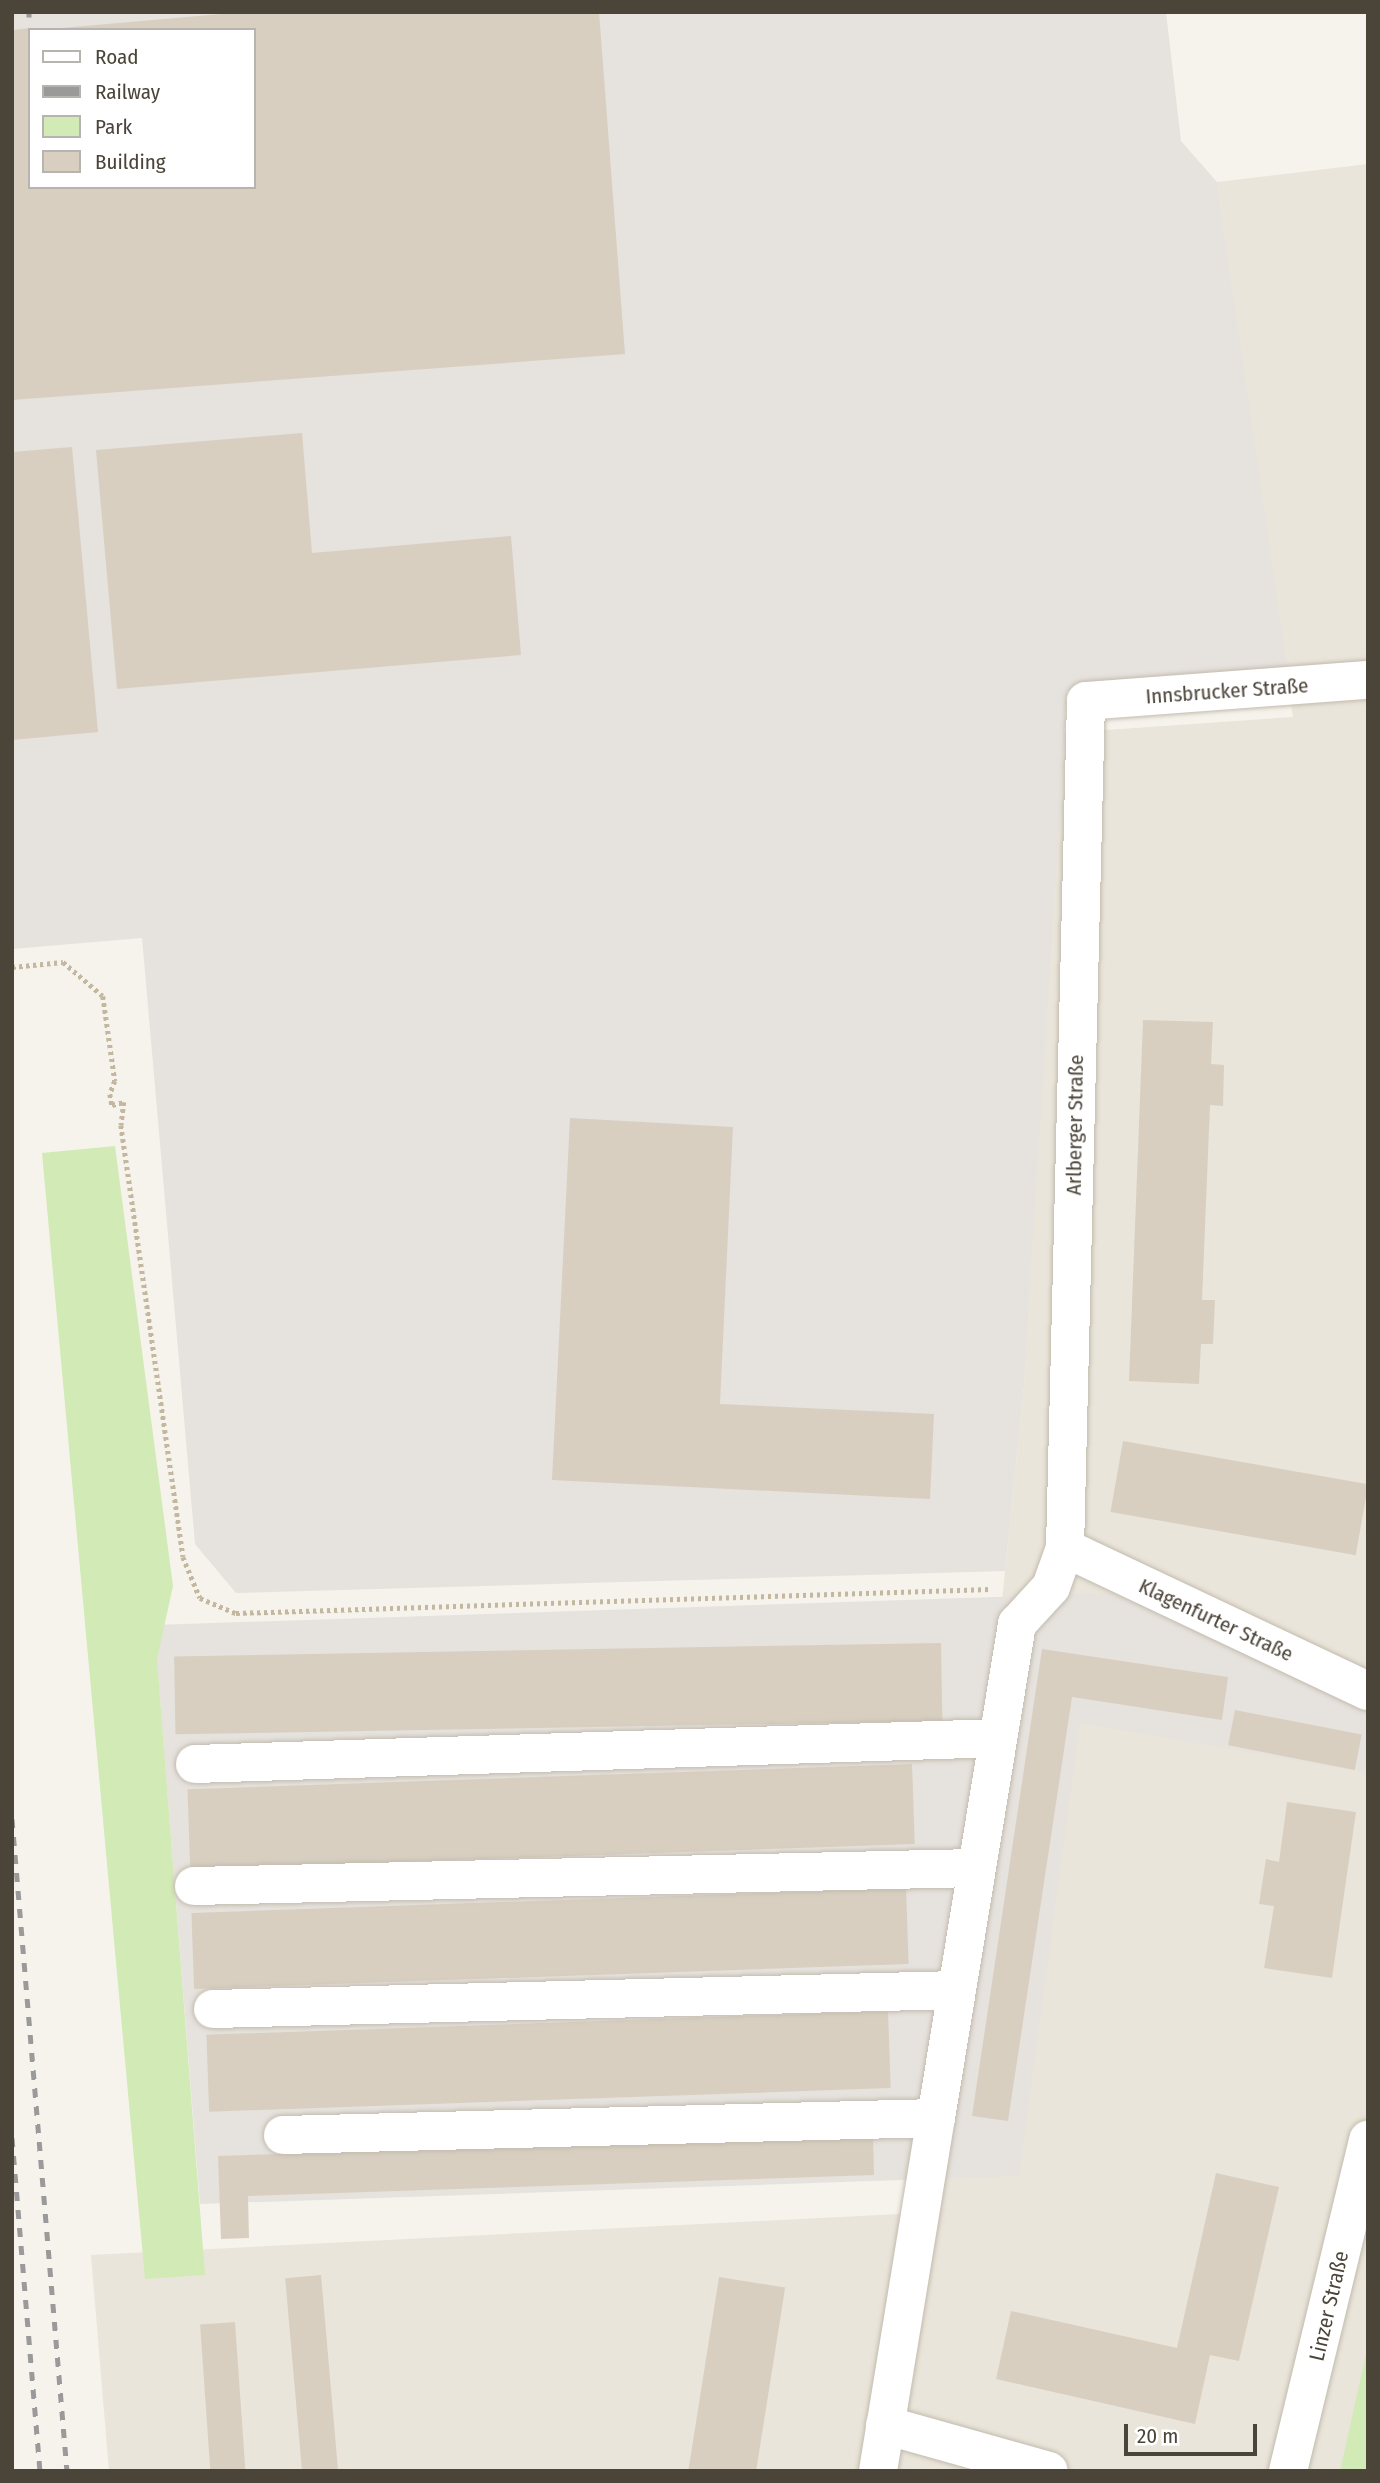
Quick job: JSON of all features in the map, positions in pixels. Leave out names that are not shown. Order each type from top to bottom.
[{"type":"street","name":"Innsbrucker Straße","points":[[1086,701],[1368,680]]},
{"type":"street","name":"Arlberger Straße","points":[[1051,1587],[1065,1548],[1086,701]]},
{"type":"street","name":"Klagenfurter Straße","points":[[1065,1548],[1368,1691]]},
{"type":"street","points":[[878,2471],[906,2286],[1017,1624],[1051,1587]]},
{"type":"street","points":[[195,1763],[998,1738]]},
{"type":"street","points":[[194,1886],[975,1868]]},
{"type":"street","points":[[213,2009],[956,1990]]},
{"type":"street","points":[[283,2135],[936,2118]]},
{"type":"street","name":"Linzer Straße","points":[[1288,2471],[1368,2140]]},
{"type":"street","points":[[885,2425],[1049,2471]]},
{"type":"path","points":[[12,967],[63,962],[103,996],[115,1081],[110,1094],[112,1105],[124,1102],[121,1125],[183,1557],[200,1598],[215,1607],[236,1614],[1051,1587]]},
{"type":"shaded area","points":[[12,12],[1166,12],[1181,141],[1217,182],[1287,667],[1067,691],[1024,1387],[1005,1571],[236,1593],[195,1544],[142,938],[12,949]]},
{"type":"shaded area","points":[[1368,164],[1368,2471],[109,2471],[91,2255],[939,2212],[1024,1387],[1063,733],[1293,717],[1217,182]]},
{"type":"shaded area","points":[[1117,1593],[1368,1713],[1368,1773],[1080,1723],[1019,2176],[200,2204],[154,1625]]},
{"type":"green space","points":[[115,1146],[173,1586],[157,1659],[205,2275],[145,2279],[42,1153]]},
{"type":"green space","points":[[1368,2345],[1368,2471],[1340,2471]]},
{"type":"building","points":[[244,12],[599,12],[625,354],[12,400],[12,30],[28,28],[28,189],[256,189],[256,28],[62,28]]},
{"type":"building","points":[[302,433],[312,553],[511,536],[521,655],[117,689],[96,450]]},
{"type":"building","points":[[72,447],[98,732],[12,740],[12,452]]},
{"type":"building","points":[[1143,1020],[1213,1022],[1211,1064],[1224,1065],[1223,1106],[1210,1105],[1202,1300],[1215,1300],[1213,1344],[1201,1344],[1199,1384],[1129,1381]]},
{"type":"building","points":[[570,1118],[733,1127],[720,1404],[934,1414],[930,1499],[552,1480]]},
{"type":"building","points":[[1123,1441],[1368,1484],[1356,1555],[1110,1512]]},
{"type":"building","points":[[941,1643],[942,1721],[175,1734],[174,1656]]},
{"type":"building","points":[[1042,1649],[1228,1677],[1222,1720],[1072,1697],[1008,2121],[972,2116]]},
{"type":"building","points":[[1235,1710],[1362,1735],[1355,1770],[1228,1745]]},
{"type":"building","points":[[912,1764],[915,1844],[190,1869],[187,1789]]},
{"type":"building","points":[[1287,1802],[1356,1812],[1332,1978],[1264,1968],[1274,1906],[1259,1904],[1266,1859],[1279,1862]]},
{"type":"building","points":[[906,1888],[909,1964],[194,1989],[191,1913]]},
{"type":"building","points":[[888,2011],[891,2088],[209,2112],[206,2035]]},
{"type":"building","points":[[873,2135],[874,2175],[248,2196],[249,2238],[221,2239],[218,2156]]},
{"type":"building","points":[[1216,2173],[1279,2187],[1239,2361],[1210,2355],[1195,2424],[996,2379],[1011,2311],[1177,2348]]},
{"type":"building","points":[[321,2275],[338,2471],[302,2471],[285,2278]]},
{"type":"building","points":[[719,2277],[785,2287],[756,2471],[688,2471]]},
{"type":"building","points":[[235,2322],[245,2471],[210,2471],[200,2324]]},
{"type":"railway","points":[[29,12],[29,17]]},
{"type":"railway","points":[[12,1819],[67,2471]]},
{"type":"railway","points":[[12,2138],[40,2471]]}]
